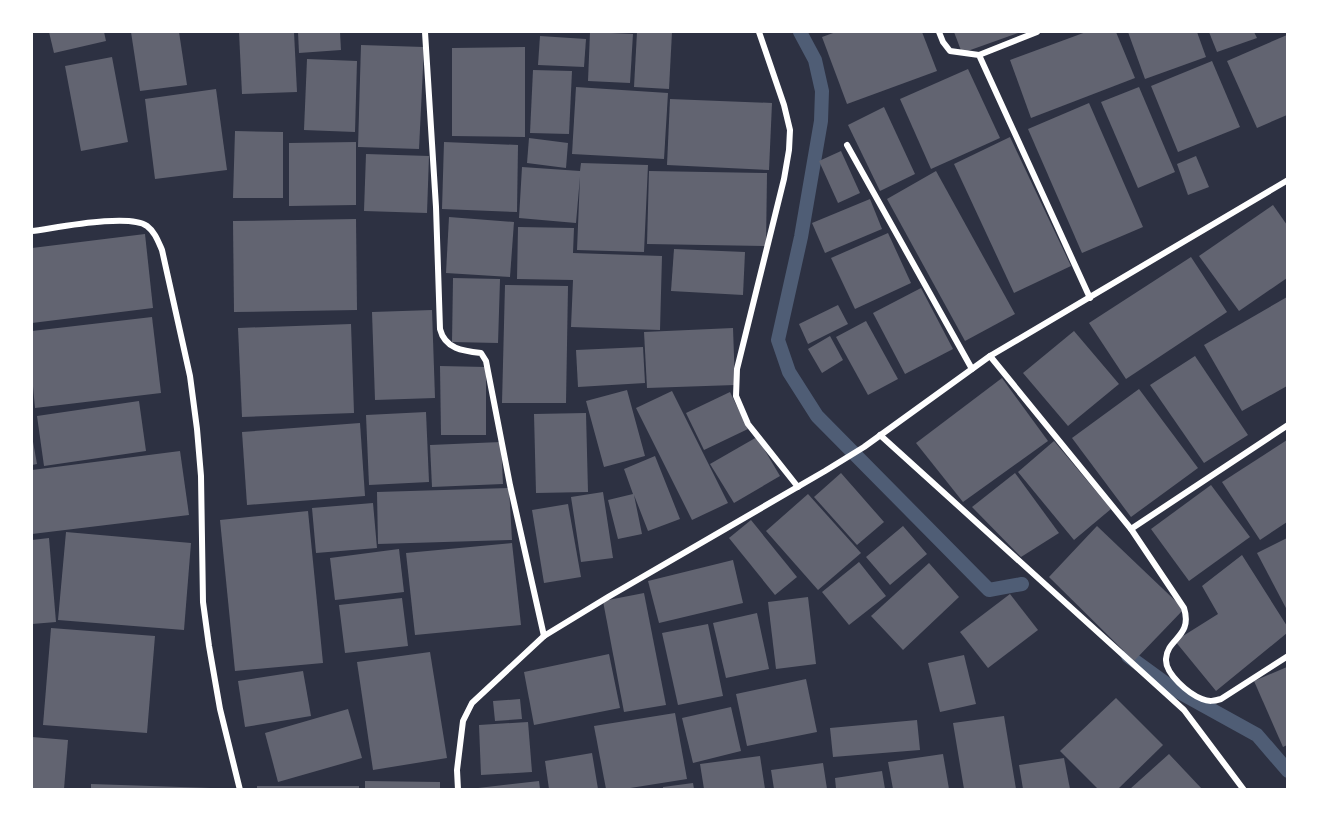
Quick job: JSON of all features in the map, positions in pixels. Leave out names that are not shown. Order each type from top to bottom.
[{"type":"street","points":[[425,32],[441,335],[449,345],[482,354],[486,361],[510,485],[544,636]]},
{"type":"street","points":[[759,32],[784,105],[790,130],[789,150],[737,369],[736,396],[748,424],[798,487]]},
{"type":"street","points":[[939,32],[943,42],[951,51],[979,55],[1037,32]]},
{"type":"street","points":[[979,55],[1090,298]]},
{"type":"street","points":[[846,145],[972,369]]},
{"type":"street","points":[[458,789],[457,770],[462,729],[472,703],[544,636],[825,471],[864,447],[990,356],[1287,180]]},
{"type":"street","points":[[32,231],[113,221],[132,221],[146,225],[155,234],[162,250],[190,376],[197,429],[201,476],[203,602],[209,646],[220,709],[240,789]]},
{"type":"street","points":[[990,356],[1131,529],[1184,608],[1188,616],[1187,625],[1166,654],[1166,665],[1171,676],[1197,697],[1213,701],[1221,699],[1287,656]]},
{"type":"street","points":[[1131,529],[1287,426]]},
{"type":"street","points":[[880,435],[1184,710],[1244,789]]},
{"type":"building","points":[[49,32],[104,32],[106,41],[54,53]]},
{"type":"building","points":[[131,32],[179,32],[187,85],[140,91]]},
{"type":"building","points":[[239,32],[294,32],[297,92],[242,94]]},
{"type":"building","points":[[298,32],[340,32],[341,50],[299,53]]},
{"type":"building","points":[[590,32],[633,34],[630,83],[588,81]]},
{"type":"building","points":[[637,32],[672,32],[669,89],[634,87]]},
{"type":"building","points":[[836,32],[922,32],[937,71],[847,104],[822,37]]},
{"type":"building","points":[[954,32],[1021,32],[962,53]]},
{"type":"building","points":[[1086,32],[1116,32],[1135,78],[1031,118],[1010,60]]},
{"type":"building","points":[[1128,32],[1197,32],[1206,57],[1145,79]]},
{"type":"building","points":[[1209,32],[1254,32],[1257,38],[1217,52]]},
{"type":"building","points":[[1287,35],[1287,115],[1257,128],[1227,61]]},
{"type":"building","points":[[540,36],[586,39],[584,67],[538,65]]},
{"type":"building","points":[[361,45],[424,47],[419,149],[358,147]]},
{"type":"building","points":[[525,47],[525,137],[452,136],[452,48]]},
{"type":"building","points":[[112,57],[128,142],[81,151],[65,66]]},
{"type":"building","points":[[307,59],[357,61],[355,132],[304,130]]},
{"type":"building","points":[[1212,61],[1240,127],[1178,152],[1151,86]]},
{"type":"building","points":[[968,69],[1000,138],[931,169],[900,99]]},
{"type":"building","points":[[533,70],[572,71],[569,134],[530,133]]},
{"type":"building","points":[[576,87],[668,93],[664,159],[572,154]]},
{"type":"building","points":[[1139,87],[1175,172],[1138,188],[1101,102]]},
{"type":"building","points":[[216,89],[227,170],[155,179],[145,99]]},
{"type":"building","points":[[670,99],[772,103],[769,170],[667,165]]},
{"type":"building","points":[[1089,103],[1143,227],[1082,253],[1028,129]]},
{"type":"building","points":[[884,107],[915,174],[880,191],[848,125]]},
{"type":"building","points":[[235,131],[283,132],[283,198],[233,198]]},
{"type":"building","points":[[1010,137],[1071,266],[1014,293],[954,164]]},
{"type":"building","points":[[529,138],[568,143],[566,168],[527,163]]},
{"type":"building","points":[[356,142],[356,205],[289,206],[289,143]]},
{"type":"building","points":[[444,142],[518,145],[517,212],[442,209]]},
{"type":"building","points":[[841,151],[860,193],[838,203],[819,161]]},
{"type":"building","points":[[366,154],[429,156],[427,213],[364,211]]},
{"type":"building","points":[[1196,156],[1209,187],[1188,195],[1177,164]]},
{"type":"building","points":[[581,163],[648,165],[644,252],[577,250],[580,177],[576,223],[519,218],[522,167],[580,171]]},
{"type":"building","points":[[649,171],[767,173],[766,246],[647,244]]},
{"type":"building","points":[[936,171],[1015,314],[965,341],[887,199]]},
{"type":"building","points":[[870,199],[882,229],[825,253],[812,223]]},
{"type":"building","points":[[1273,205],[1287,225],[1287,278],[1239,311],[1199,256]]},
{"type":"building","points":[[449,217],[514,222],[510,277],[446,273]]},
{"type":"building","points":[[356,219],[357,310],[234,312],[233,221]]},
{"type":"building","points":[[518,227],[574,228],[573,253],[662,256],[660,330],[571,327],[573,280],[517,279]]},
{"type":"building","points":[[888,233],[911,283],[855,309],[831,258]]},
{"type":"building","points":[[145,234],[153,308],[32,323],[32,248]]},
{"type":"building","points":[[674,249],[745,252],[743,295],[671,291]]},
{"type":"building","points":[[1191,257],[1227,312],[1126,379],[1089,323]]},
{"type":"building","points":[[453,278],[500,279],[498,343],[452,342]]},
{"type":"building","points":[[505,285],[568,286],[566,403],[502,403]]},
{"type":"building","points":[[921,288],[953,349],[905,374],[873,313]]},
{"type":"building","points":[[1287,297],[1287,386],[1242,411],[1204,345]]},
{"type":"building","points":[[838,305],[848,324],[808,344],[799,324]]},
{"type":"building","points":[[432,310],[435,398],[375,400],[372,312]]},
{"type":"building","points":[[152,317],[161,393],[35,408],[32,331]]},
{"type":"building","points":[[866,321],[898,379],[868,395],[836,337]]},
{"type":"building","points":[[351,324],[354,413],[242,417],[238,328]]},
{"type":"building","points":[[733,328],[735,385],[647,388],[644,332]]},
{"type":"building","points":[[1074,331],[1119,384],[1068,426],[1023,373]]},
{"type":"building","points":[[830,336],[843,360],[822,373],[808,349]]},
{"type":"building","points":[[643,347],[645,383],[578,387],[576,350]]},
{"type":"building","points":[[1195,356],[1248,435],[1204,463],[1150,385]]},
{"type":"building","points":[[440,366],[486,367],[486,435],[441,435]]},
{"type":"building","points":[[1002,378],[1048,441],[963,502],[916,443]]},
{"type":"building","points":[[1139,389],[1198,468],[1131,517],[1072,438]]},
{"type":"building","points":[[627,390],[645,456],[604,467],[586,401]]},
{"type":"building","points":[[672,391],[728,503],[692,520],[636,408]]},
{"type":"building","points":[[730,392],[748,429],[704,450],[686,413]]},
{"type":"building","points":[[139,401],[146,451],[44,466],[37,416]]},
{"type":"building","points":[[426,412],[429,482],[369,485],[366,415]]},
{"type":"building","points":[[586,413],[588,492],[536,493],[534,414]]},
{"type":"building","points":[[360,423],[365,496],[247,505],[242,432]]},
{"type":"building","points":[[32,436],[37,464],[32,465]]},
{"type":"building","points":[[757,437],[780,476],[734,503],[710,464]]},
{"type":"building","points":[[1287,440],[1287,522],[1260,540],[1222,482]]},
{"type":"building","points":[[1054,441],[1111,509],[1074,540],[1018,472]]},
{"type":"building","points":[[501,442],[503,484],[432,487],[430,445]]},
{"type":"building","points":[[180,451],[189,515],[32,534],[32,470]]},
{"type":"building","points":[[655,456],[680,519],[648,531],[634,495],[642,534],[618,539],[608,500],[633,494],[624,469]]},
{"type":"building","points":[[841,473],[884,522],[857,545],[814,497]]},
{"type":"building","points":[[1015,473],[1059,533],[1021,557],[972,507]]},
{"type":"building","points":[[1211,485],[1250,537],[1189,581],[1151,529]]},
{"type":"building","points":[[509,488],[512,540],[378,544],[377,492]]},
{"type":"building","points":[[603,492],[613,558],[581,562],[571,497]]},
{"type":"building","points":[[808,494],[861,553],[818,590],[766,531]]},
{"type":"building","points":[[373,503],[377,548],[316,553],[312,508]]},
{"type":"building","points":[[568,504],[581,577],[544,583],[532,510]]},
{"type":"building","points":[[308,511],[323,663],[235,671],[220,520]]},
{"type":"building","points":[[751,520],[797,577],[775,595],[729,538]]},
{"type":"building","points":[[903,526],[927,554],[890,585],[866,557]]},
{"type":"building","points":[[1097,526],[1184,609],[1134,661],[1049,577]]},
{"type":"building","points":[[66,532],[191,543],[184,630],[58,620]]},
{"type":"building","points":[[49,538],[56,622],[32,624],[32,540]]},
{"type":"building","points":[[1287,538],[1287,610],[1257,553]]},
{"type":"building","points":[[512,543],[521,625],[415,635],[406,553]]},
{"type":"building","points":[[399,549],[404,592],[335,600],[330,558]]},
{"type":"building","points":[[1242,555],[1287,626],[1287,633],[1216,691],[1175,641],[1218,614],[1202,586]]},
{"type":"building","points":[[733,560],[743,603],[659,623],[648,581]]},
{"type":"building","points":[[859,562],[886,596],[849,625],[822,592]]},
{"type":"building","points":[[929,563],[959,597],[903,650],[871,616]]},
{"type":"building","points":[[644,593],[666,705],[624,712],[603,601]]},
{"type":"building","points":[[1010,594],[1038,630],[988,668],[960,632]]},
{"type":"building","points":[[808,597],[816,664],[776,669],[768,602]]},
{"type":"building","points":[[402,598],[408,646],[345,653],[339,605]]},
{"type":"building","points":[[757,613],[769,669],[726,678],[713,623]]},
{"type":"building","points":[[708,624],[723,696],[678,705],[662,633]]},
{"type":"building","points":[[51,628],[155,636],[147,733],[43,725]]},
{"type":"building","points":[[430,652],[447,758],[373,770],[357,662]]},
{"type":"building","points":[[609,654],[620,708],[534,725],[524,672]]},
{"type":"building","points":[[964,655],[976,704],[940,712],[928,663]]},
{"type":"building","points":[[1287,667],[1287,745],[1283,747],[1254,681]]},
{"type":"building","points":[[303,671],[311,716],[245,727],[238,681]]},
{"type":"building","points":[[806,679],[817,732],[747,746],[736,694]]},
{"type":"building","points":[[1116,698],[1163,745],[1118,789],[1098,789],[1060,751]]},
{"type":"building","points":[[520,699],[522,719],[495,721],[493,701]]},
{"type":"building","points":[[731,707],[741,751],[693,763],[682,718]]},
{"type":"building","points":[[348,709],[362,758],[278,782],[265,733]]},
{"type":"building","points":[[675,713],[687,779],[624,789],[606,789],[594,726]]},
{"type":"building","points":[[1004,716],[1016,789],[964,789],[953,723]]},
{"type":"building","points":[[917,720],[920,750],[833,757],[830,728]]},
{"type":"building","points":[[528,722],[532,772],[481,775],[479,725]]},
{"type":"building","points":[[32,737],[68,740],[64,789],[32,789]]},
{"type":"building","points":[[592,753],[598,789],[549,789],[545,761]]},
{"type":"building","points":[[943,754],[949,789],[893,789],[888,762]]},
{"type":"building","points":[[1169,754],[1202,789],[1130,789]]},
{"type":"building","points":[[760,756],[765,789],[704,789],[700,764]]},
{"type":"building","points":[[1064,758],[1070,789],[1023,789],[1019,765]]},
{"type":"building","points":[[823,763],[827,789],[774,789],[771,770]]},
{"type":"building","points":[[882,771],[885,789],[836,789],[835,778]]},
{"type":"building","points":[[365,781],[440,782],[440,789],[365,789]]},
{"type":"building","points":[[539,781],[540,789],[478,789],[478,788]]},
{"type":"building","points":[[693,783],[694,789],[663,789],[663,787]]},
{"type":"building","points":[[91,784],[211,788],[211,789],[91,789]]},
{"type":"building","points":[[257,786],[359,786],[359,789],[257,789]]},
{"type":"waterway","points":[[800,32],[815,60],[822,91],[821,121],[801,237],[778,340],[789,372],[817,416],[989,590],[1022,584]]},
{"type":"waterway","points":[[1128,656],[1172,688],[1257,735],[1288,771]]}]
